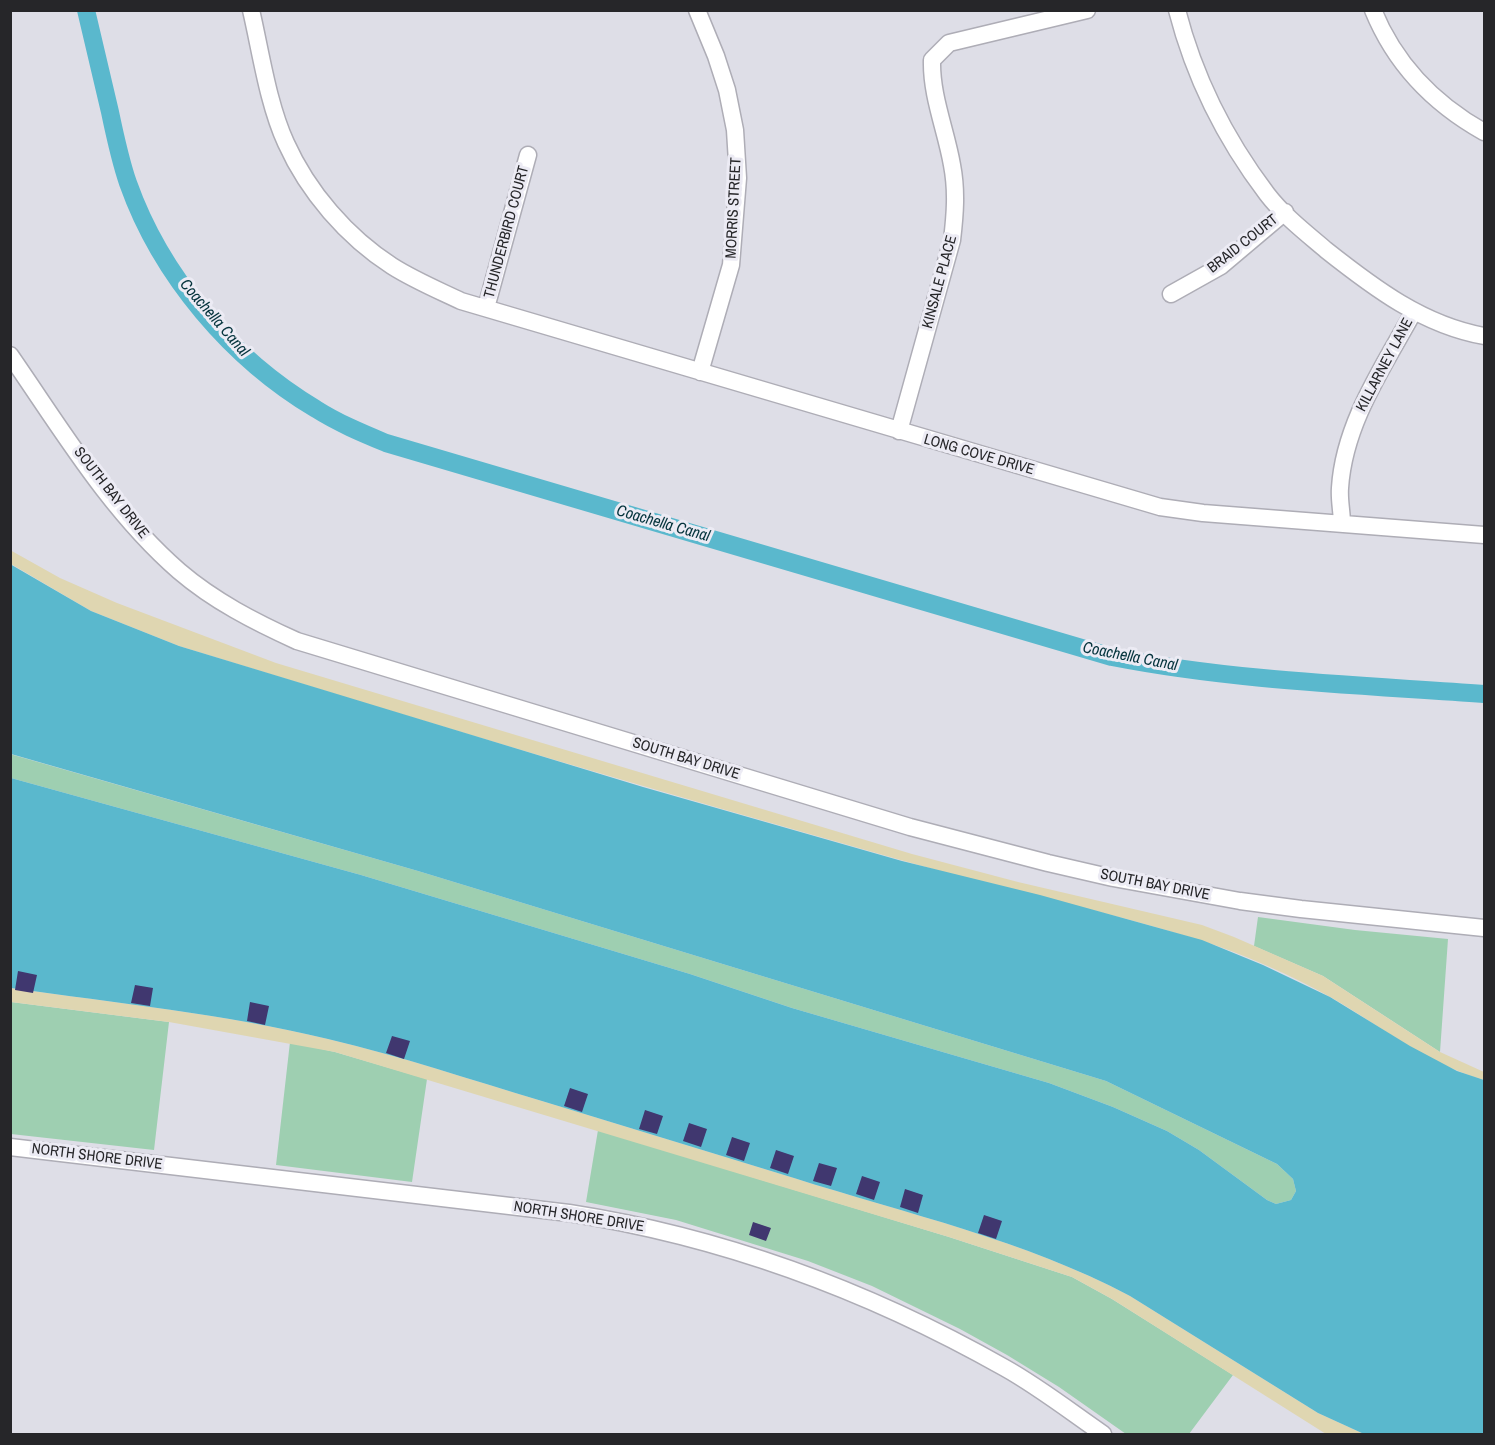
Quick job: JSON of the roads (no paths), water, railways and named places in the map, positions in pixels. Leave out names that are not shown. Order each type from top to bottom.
[{"type":"street","name":"LONG COVE DRIVE","points":[[251,10],[272,100],[285,141],[303,175],[327,209],[358,241],[391,265],[452,297],[1160,507],[1203,513],[1485,535]]},
{"type":"street","name":"MORRIS STREET","points":[[697,10],[728,90],[735,130],[738,178],[731,265],[700,372]]},
{"type":"street","name":"KINSALE PLACE","points":[[899,431],[952,240],[956,213],[952,164],[932,80],[932,60],[949,43],[1087,10]]},
{"type":"street","points":[[1177,10],[1183,35],[1202,84],[1234,146],[1268,195],[1307,234],[1393,300],[1434,322],[1485,336]]},
{"type":"street","points":[[1373,10],[1382,31],[1412,74],[1441,104],[1485,132]]},
{"type":"street","name":"THUNDERBIRD COURT","points":[[486,308],[528,155]]},
{"type":"street","name":"BRAID COURT","points":[[1171,294],[1221,266],[1285,212]]},
{"type":"street","name":"KILLARNEY LANE","points":[[1342,524],[1340,488],[1350,437],[1360,408],[1414,311]]},
{"type":"street","name":"SOUTH BAY DRIVE","points":[[10,355],[100,483],[151,544],[180,571],[240,614],[297,641],[910,826],[1048,863],[1113,878],[1240,901],[1485,928]]},
{"type":"street","name":"NORTH SHORE DRIVE","points":[[10,1147],[569,1213],[649,1228],[704,1242],[795,1271],[883,1305],[1006,1369],[1103,1434]]},
{"type":"water","points":[[10,564],[91,611],[179,646],[643,787],[902,861],[1040,895],[1202,940],[1263,965],[1330,997],[1410,1046],[1457,1071],[1484,1080],[1484,1434],[1364,1434],[1318,1413],[1130,1296],[1049,1259],[965,1230],[436,1068],[289,1030],[170,1010],[11,988],[11,778],[361,875],[690,974],[792,1008],[1049,1083],[1113,1107],[1167,1131],[1199,1150],[1267,1200],[1276,1204],[1291,1200],[1296,1191],[1293,1179],[1277,1164],[1106,1081],[418,871],[11,754]]},
{"type":"waterway","name":"Coachella Canal","points":[[86,10],[125,174],[142,217],[159,251],[203,312],[228,340],[285,389],[341,423],[386,443],[1112,657],[1251,677],[1484,694]]}]
